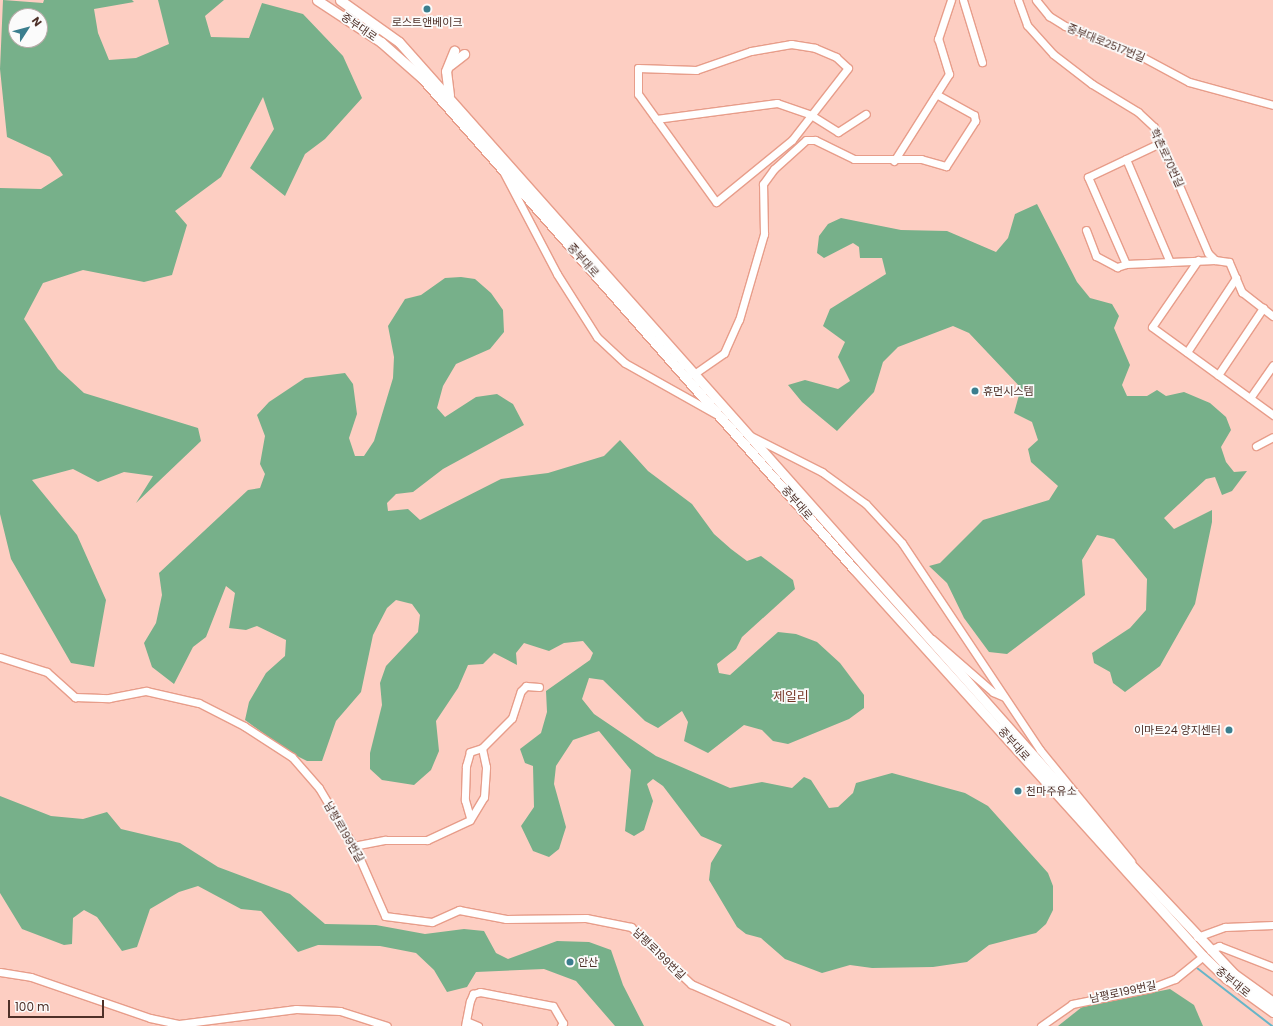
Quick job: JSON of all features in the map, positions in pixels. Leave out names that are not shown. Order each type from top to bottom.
[{"type":"main road","name":"중부대로","points":[[317,0],[381,42],[422,78],[723,418],[1206,953],[1226,978],[1273,1012]]},
{"type":"main road","name":"중부대로","points":[[343,1],[399,42],[449,97],[747,434],[1197,937],[1206,953],[1273,1002]]},
{"type":"main road","points":[[449,97],[446,71],[454,50]]},
{"type":"main road","points":[[446,71],[464,54]]},
{"type":"street","points":[[894,161],[949,74],[938,39],[950,0]]},
{"type":"street","points":[[963,0],[982,62]]},
{"type":"street","name":"학촌로70번길","points":[[1018,0],[1027,25],[1053,54],[1076,74],[1138,112],[1154,127],[1162,142],[1208,253],[1215,260],[1228,262],[1242,292],[1273,316]]},
{"type":"street","name":"중부대로2517번길","points":[[1036,0],[1049,16],[1065,26],[1134,53],[1188,82],[1273,105]]},
{"type":"street","points":[[791,44],[815,48],[836,57],[848,68],[812,115],[792,140],[767,162],[716,202],[638,94],[638,68],[696,70],[751,51],[791,44]]},
{"type":"street","points":[[694,374],[724,353],[738,320],[764,234],[763,184],[774,169],[806,140],[815,140],[854,159],[894,161],[921,159],[946,166],[975,121],[974,116],[936,94]]},
{"type":"street","points":[[656,119],[761,103],[777,104],[812,115],[838,132],[866,114]]},
{"type":"street","points":[[1126,264],[1088,177],[1162,142]]},
{"type":"street","points":[[1126,159],[1170,262]]},
{"type":"street","points":[[767,162],[774,169]]},
{"type":"street","points":[[502,169],[554,268],[597,337],[625,363],[723,418]]},
{"type":"street","points":[[1086,230],[1096,256],[1117,267],[1126,264],[1215,260]]},
{"type":"street","points":[[1198,260],[1152,327],[1273,415]]},
{"type":"street","points":[[1187,352],[1236,278]]},
{"type":"street","points":[[1218,375],[1263,308]]},
{"type":"street","points":[[1250,398],[1273,365]]},
{"type":"street","points":[[747,434],[822,472],[866,504],[924,572],[1040,750],[1122,846],[1137,871]]},
{"type":"street","points":[[1256,446],[1273,437]]},
{"type":"street","points":[[927,635],[993,692],[1005,698]]},
{"type":"street","name":"남평로199번길","points":[[0,657],[47,672],[75,697],[109,698],[146,691],[199,703],[244,726],[292,757],[319,788],[353,846],[385,916],[432,922],[459,910],[506,918],[586,918],[631,927],[691,984],[786,1026]]},
{"type":"street","points":[[470,817],[465,800],[466,766],[470,752],[482,748],[512,718],[521,691],[526,686],[538,687]]},
{"type":"street","points":[[353,846],[379,841],[427,840],[458,827],[478,810],[484,797],[486,758],[482,748]]},
{"type":"street","points":[[1197,937],[1225,927],[1273,925]]},
{"type":"street","name":"중부대로","points":[[1206,953],[1219,946],[1273,967]]},
{"type":"street","name":"남평로199번길","points":[[1042,1026],[1072,1004],[1150,988],[1175,979],[1206,953]]},
{"type":"street","points":[[0,972],[31,977],[150,1018],[179,1024],[296,1009],[340,1011],[387,1026]]},
{"type":"street","points":[[478,1026],[466,1024],[470,1001],[473,994],[480,992],[553,1006],[563,1023],[561,1026]]},
{"type":"green space","points":[[3,0],[43,3],[44,0],[132,0],[134,2],[94,9],[98,33],[109,60],[136,58],[169,44],[158,0],[224,0],[205,16],[211,37],[249,38],[262,3],[303,14],[343,56],[362,98],[325,139],[305,154],[285,196],[250,168],[274,129],[263,97],[221,177],[175,211],[187,225],[172,275],[144,282],[83,270],[43,283],[24,319],[58,369],[84,393],[198,428],[201,441],[136,503],[153,476],[124,472],[98,482],[73,469],[32,480],[77,535],[106,600],[94,667],[71,663],[11,559],[0,514],[0,188],[41,189],[63,175],[50,157],[7,137],[0,69]]},
{"type":"green space","points":[[1037,204],[1077,282],[1090,298],[1112,304],[1119,316],[1114,328],[1130,365],[1122,385],[1127,396],[1147,396],[1157,390],[1166,396],[1184,392],[1210,403],[1226,417],[1231,430],[1221,447],[1226,462],[1234,472],[1247,471],[1232,491],[1222,495],[1215,477],[1206,479],[1164,518],[1174,529],[1212,510],[1212,522],[1195,604],[1160,666],[1125,692],[1113,683],[1110,672],[1094,663],[1092,653],[1130,628],[1146,610],[1147,579],[1114,539],[1097,535],[1082,560],[1085,595],[1007,654],[989,652],[964,618],[947,583],[929,566],[940,563],[983,520],[1049,500],[1058,486],[1031,462],[1028,449],[1038,440],[1032,422],[1014,413],[1021,388],[969,333],[953,326],[898,347],[883,362],[874,392],[837,431],[802,402],[788,385],[805,380],[838,389],[850,381],[838,357],[845,342],[823,326],[830,309],[886,274],[882,258],[860,258],[859,247],[853,243],[824,258],[817,253],[819,236],[828,224],[841,218],[901,230],[947,231],[996,252],[1008,238],[1015,214]]},
{"type":"green space","points":[[461,277],[475,279],[491,293],[503,310],[504,332],[490,349],[456,364],[443,386],[437,408],[445,417],[476,397],[497,394],[513,404],[524,425],[443,469],[413,492],[396,494],[387,503],[388,511],[408,509],[420,520],[501,479],[548,473],[604,456],[620,440],[648,471],[692,504],[714,534],[731,549],[747,561],[761,556],[793,580],[795,589],[742,637],[736,649],[717,664],[719,673],[730,675],[778,632],[796,634],[817,642],[840,663],[864,695],[864,708],[849,719],[788,744],[773,741],[762,730],[744,725],[708,753],[684,741],[688,722],[682,711],[658,728],[645,721],[603,680],[589,678],[582,699],[594,714],[656,756],[730,788],[762,782],[792,788],[804,777],[811,780],[829,808],[838,807],[853,793],[856,783],[892,773],[965,793],[988,806],[1048,873],[1053,886],[1053,910],[1046,924],[1036,933],[989,945],[967,962],[933,967],[872,968],[850,965],[822,973],[785,959],[761,938],[746,934],[737,927],[709,880],[711,863],[722,845],[701,836],[663,786],[653,779],[647,784],[653,801],[644,830],[634,836],[625,831],[631,770],[599,731],[573,740],[556,766],[554,784],[566,827],[559,849],[549,857],[533,851],[521,826],[534,807],[533,766],[525,763],[520,749],[541,733],[547,712],[546,691],[590,660],[593,653],[583,641],[564,643],[549,651],[524,643],[516,653],[517,665],[494,653],[483,664],[468,665],[458,688],[436,721],[439,751],[431,770],[414,785],[382,780],[370,769],[370,753],[382,705],[380,683],[386,666],[418,632],[420,615],[412,604],[396,600],[387,608],[373,635],[361,692],[336,721],[322,761],[307,761],[291,753],[245,720],[249,702],[266,673],[285,656],[286,640],[257,626],[246,630],[229,628],[235,593],[226,586],[206,637],[193,647],[174,684],[152,667],[144,643],[156,623],[162,595],[159,573],[248,490],[260,488],[265,474],[260,464],[265,436],[257,415],[269,402],[305,378],[345,373],[353,384],[357,414],[349,438],[355,456],[364,456],[374,441],[393,378],[394,357],[388,326],[405,299],[421,295],[445,278]]},
{"type":"green space","points":[[0,796],[51,816],[83,819],[107,812],[121,829],[180,843],[218,867],[290,894],[325,924],[376,925],[425,934],[464,929],[484,931],[496,953],[508,959],[557,941],[589,942],[611,950],[623,985],[644,1026],[615,1026],[576,981],[544,969],[476,972],[467,987],[447,992],[434,970],[416,953],[380,946],[318,945],[298,952],[261,911],[241,909],[198,886],[179,892],[150,909],[137,947],[122,951],[97,917],[84,910],[73,918],[72,944],[64,945],[22,929],[0,893]]},
{"type":"green space","points":[[1170,989],[1194,1005],[1203,1026],[1058,1026],[1082,1007]]},
{"type":"waterway","points":[[1197,968],[1272,1026]]},
{"type":"place","name":"로스트앤베이크","points":[[427,9]]},
{"type":"place","name":"휴먼시스템","points":[[975,391]]},
{"type":"place","name":"이마트24 양지센터","points":[[1229,730]]},
{"type":"place","name":"천마주유소","points":[[1018,791]]},
{"type":"place","name":"안산","points":[[570,962]]},
{"type":"district","name":"제일리","points":[[791,697]]}]
